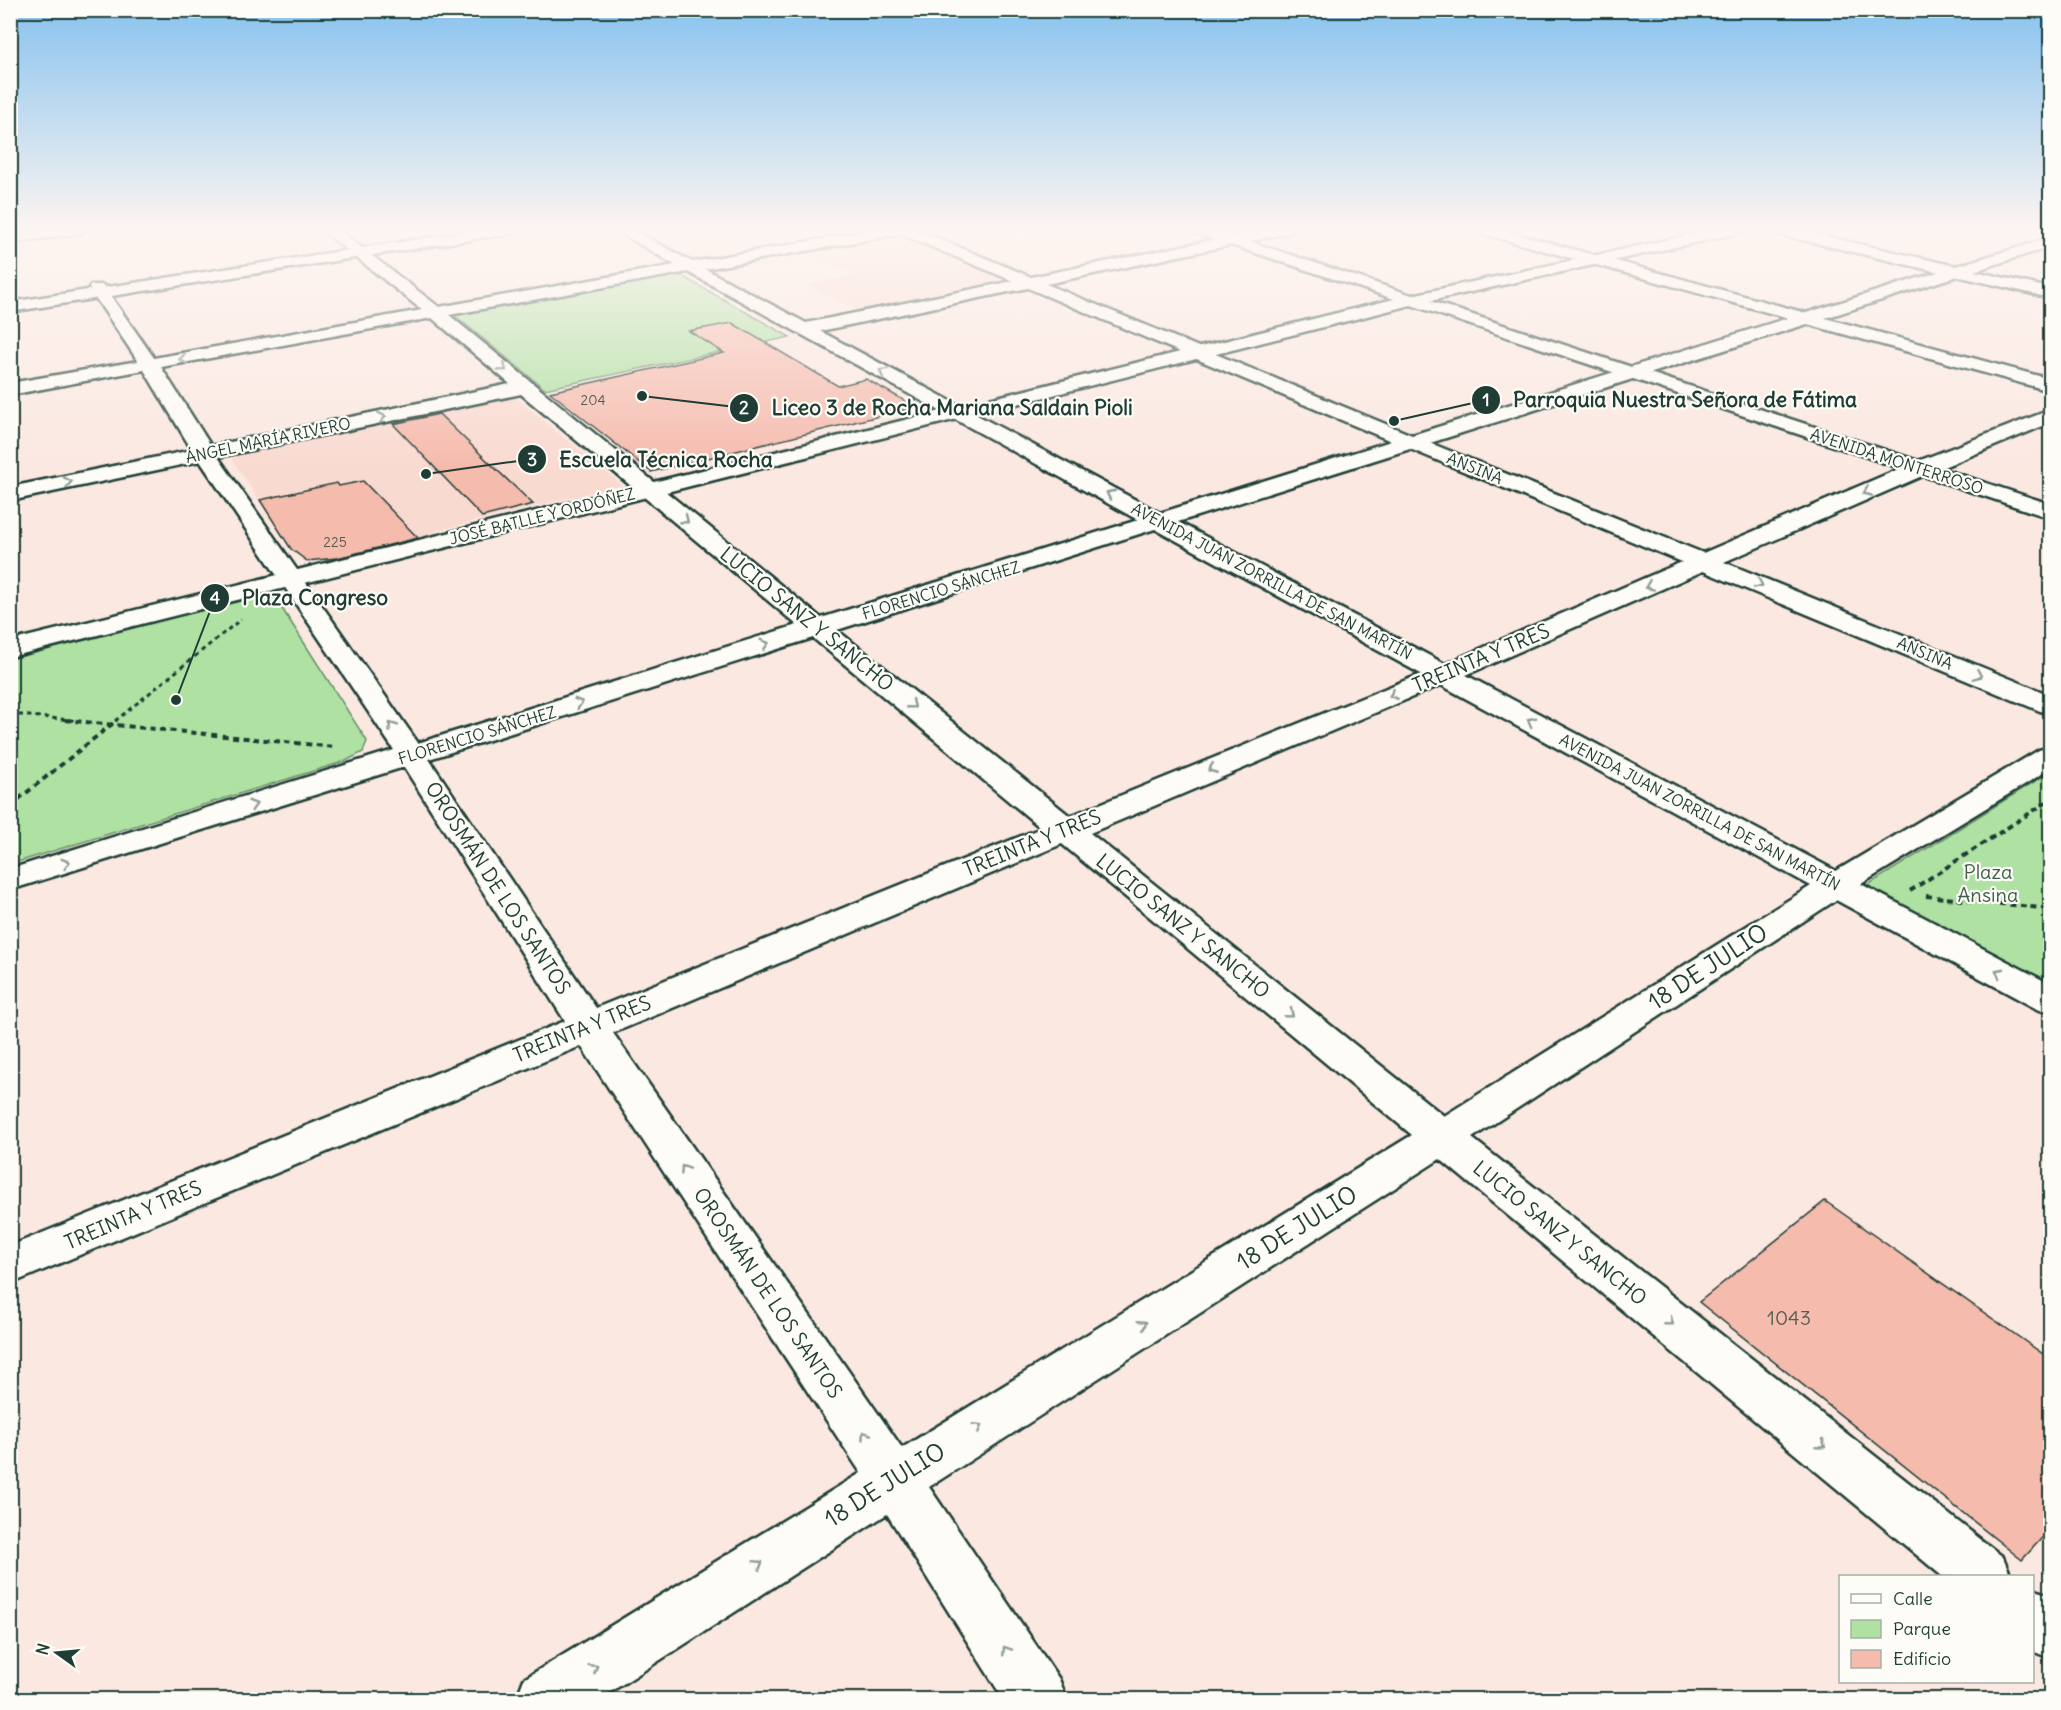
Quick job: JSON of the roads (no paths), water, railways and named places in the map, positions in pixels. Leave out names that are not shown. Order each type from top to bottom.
[{"type":"street","name":"OROSMÁN DE LOS SANTOS","points":[[112,309],[150,364],[205,453],[412,755],[588,1026],[894,1479],[1038,1700]]},
{"type":"street","name":"LUCIO SANZ Y SANCHO","points":[[431,309],[647,489],[1065,830],[1983,1575]]},
{"type":"street","points":[[10,389],[460,309]]},
{"type":"street","name":"AVENIDA JUAN ZORRILLA DE SAN MARTÍN","points":[[766,309],[2050,1000]]},
{"type":"street","points":[[804,329],[903,309]]},
{"type":"street","name":"ANSINA","points":[[1091,309],[2050,705]]},
{"type":"street","name":"JOSÉ BATLLE Y ORDÓÑEZ","points":[[10,649],[1375,309]]},
{"type":"street","name":"AVENIDA MONTERROSO","points":[[1437,309],[2050,511]]},
{"type":"street","points":[[1776,309],[2050,385]]},
{"type":"street","name":"FLORENCIO SÁNCHEZ","points":[[10,880],[1839,309]]},
{"type":"street","name":"ÁNGEL MARÍA RIVERO","points":[[10,494],[525,387]]},
{"type":"street","name":"TREINTA Y TRES","points":[[10,1266],[1444,674],[1921,468],[2050,416]]},
{"type":"street","name":"18 DE JULIO","points":[[545,1700],[1442,1137],[1836,885],[2050,756]]},
{"type":"street","points":[[2034,1618],[2050,1630]]},
{"type":"place","name":"Liceo 3 de Rocha Mariana Saldain Pioli","points":[[642,396]]},
{"type":"place","name":"Parroquia Nuestra Señora de Fátima","points":[[1394,421]]},
{"type":"place","name":"Escuela Técnica Rocha","points":[[426,474]]},
{"type":"place","name":"Plaza Congreso","points":[[176,700]]},
{"type":"park label","name":"Plaza Ansina","points":[[1988,884]]}]
